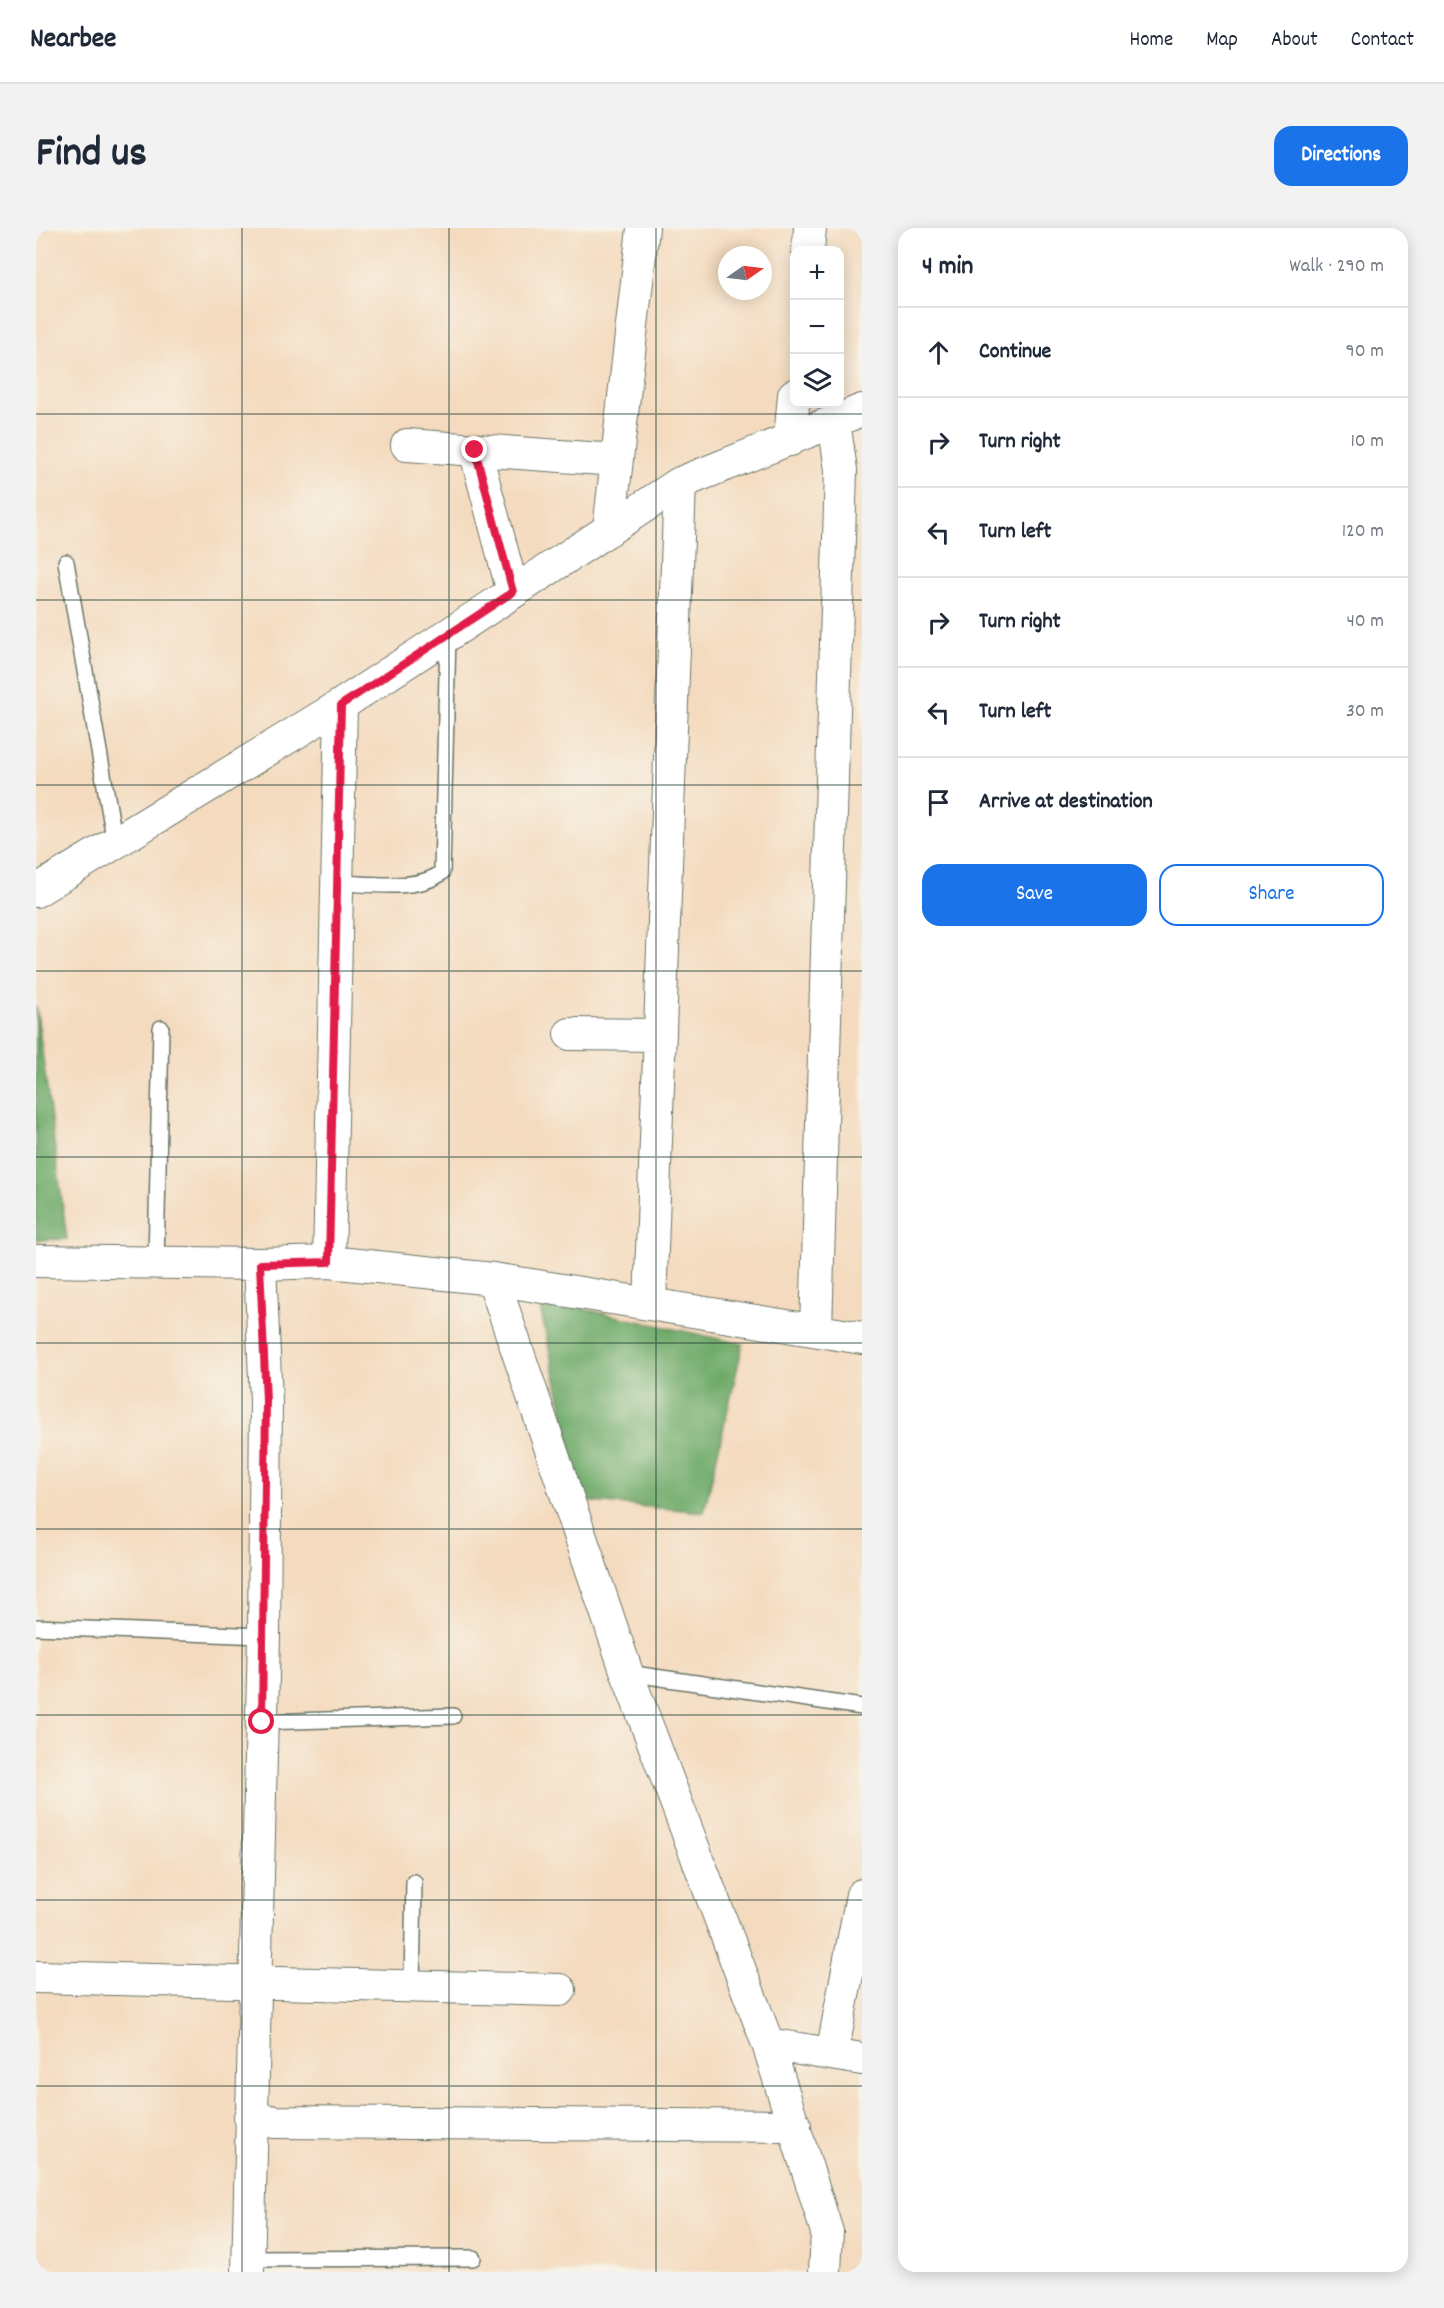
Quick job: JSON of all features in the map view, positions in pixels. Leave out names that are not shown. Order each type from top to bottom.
[{"type":"street","points":[[609,530],[643,228]]},
{"type":"street","points":[[808,246],[810,228]]},
{"type":"street","points":[[790,440],[794,408]]},
{"type":"street","points":[[36,889],[341,705],[680,483],[862,410]]},
{"type":"street","points":[[816,1330],[841,470],[834,422]]},
{"type":"street","points":[[407,445],[616,460]]},
{"type":"street","points":[[475,450],[513,592]]},
{"type":"street","points":[[650,1304],[680,483]]},
{"type":"street","points":[[329,1262],[341,705]]},
{"type":"street","points":[[570,1034],[660,1035]]},
{"type":"street","points":[[36,1261],[260,1264],[329,1262],[493,1279],[862,1338]]},
{"type":"street","points":[[248,2265],[264,1636],[266,1401],[260,1264]]},
{"type":"street","points":[[493,1279],[627,1673],[768,2044],[827,2232],[825,2272]]},
{"type":"street","points":[[768,2044],[847,2056],[862,1895]]},
{"type":"street","points":[[36,1977],[560,1990]]},
{"type":"street","points":[[250,2117],[275,2122],[795,2126]]},
{"type":"lane","points":[[66,562],[115,843]]},
{"type":"lane","points":[[337,883],[415,884],[434,879],[442,872],[448,636]]},
{"type":"lane","points":[[156,1263],[161,1028]]},
{"type":"lane","points":[[36,1628],[264,1636]]},
{"type":"lane","points":[[627,1673],[862,1707]]},
{"type":"lane","points":[[262,1722],[453,1716]]},
{"type":"lane","points":[[412,1986],[414,1882]]},
{"type":"lane","points":[[248,2265],[473,2258]]},
{"type":"green space","points":[[36,1006],[67,1239],[36,1240]]},
{"type":"green space","points":[[538,1299],[743,1344],[704,1512],[583,1501]]},
{"type":"route","points":[[262,1722],[266,1401],[260,1264],[329,1262],[341,705],[513,592],[475,450]]}]
